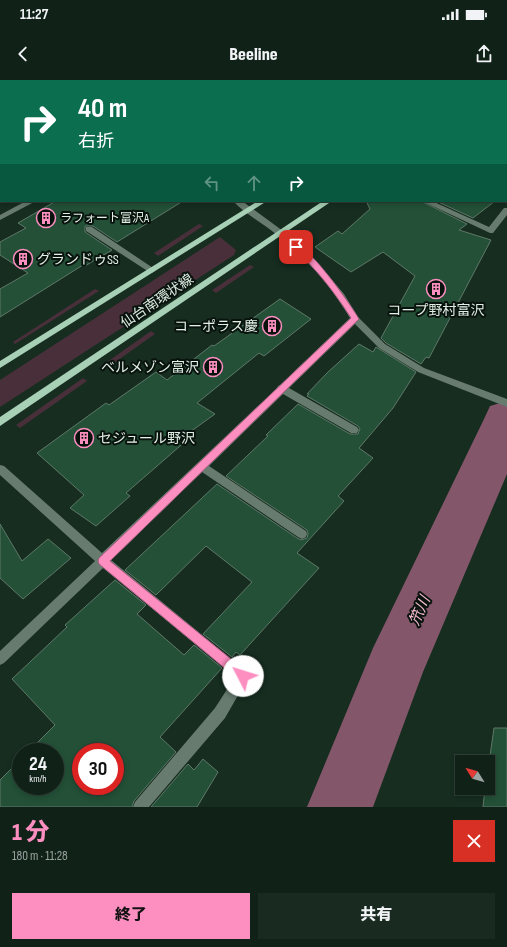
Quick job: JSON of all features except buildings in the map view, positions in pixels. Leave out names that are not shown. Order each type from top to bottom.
[{"type":"main road","name":"仙台南環状線","points":[[0,365],[261,202]]},
{"type":"main road","name":"仙台南環状線","points":[[0,422],[326,202]]},
{"type":"street","points":[[0,217],[30,202]]},
{"type":"street","points":[[238,202],[280,233],[307,256],[341,296],[355,319],[382,346],[421,370],[507,403]]},
{"type":"street","points":[[428,202],[490,231],[507,210]]},
{"type":"street","points":[[89,229],[152,270]]},
{"type":"street","points":[[0,659],[281,388],[355,319]]},
{"type":"street","points":[[281,388],[354,430]]},
{"type":"street","points":[[201,466],[302,534]]},
{"type":"street","points":[[0,469],[103,561],[243,676],[220,713],[140,807]]},
{"type":"shaded area","points":[[199,224],[203,226],[158,256],[154,253]]},
{"type":"shaded area","points":[[220,237],[236,250],[234,255],[0,407],[0,380]]},
{"type":"shaded area","points":[[250,265],[254,267],[216,293],[212,290]]},
{"type":"shaded area","points":[[95,289],[99,291],[15,344],[13,342]]},
{"type":"shaded area","points":[[151,331],[155,334],[104,370],[100,367]]},
{"type":"shaded area","points":[[83,378],[87,381],[20,428],[16,425]]},
{"type":"waterway","name":"笊川","points":[[340,807],[394,669],[507,419]]},
{"type":"place","name":"ラフォート富沢A","points":[[46,218]]},
{"type":"place","name":"グランドゥSS","points":[[23,259]]},
{"type":"place","name":"コープ野村富沢","points":[[436,289]]},
{"type":"place","name":"コーポラス慶","points":[[272,326]]},
{"type":"place","name":"ベルメゾン富沢","points":[[213,367]]},
{"type":"place","name":"セジュール野沢","points":[[84,438]]},
{"type":"route","points":[[243,676],[103,561],[281,388],[355,319],[341,296],[307,256],[296,247]]}]
